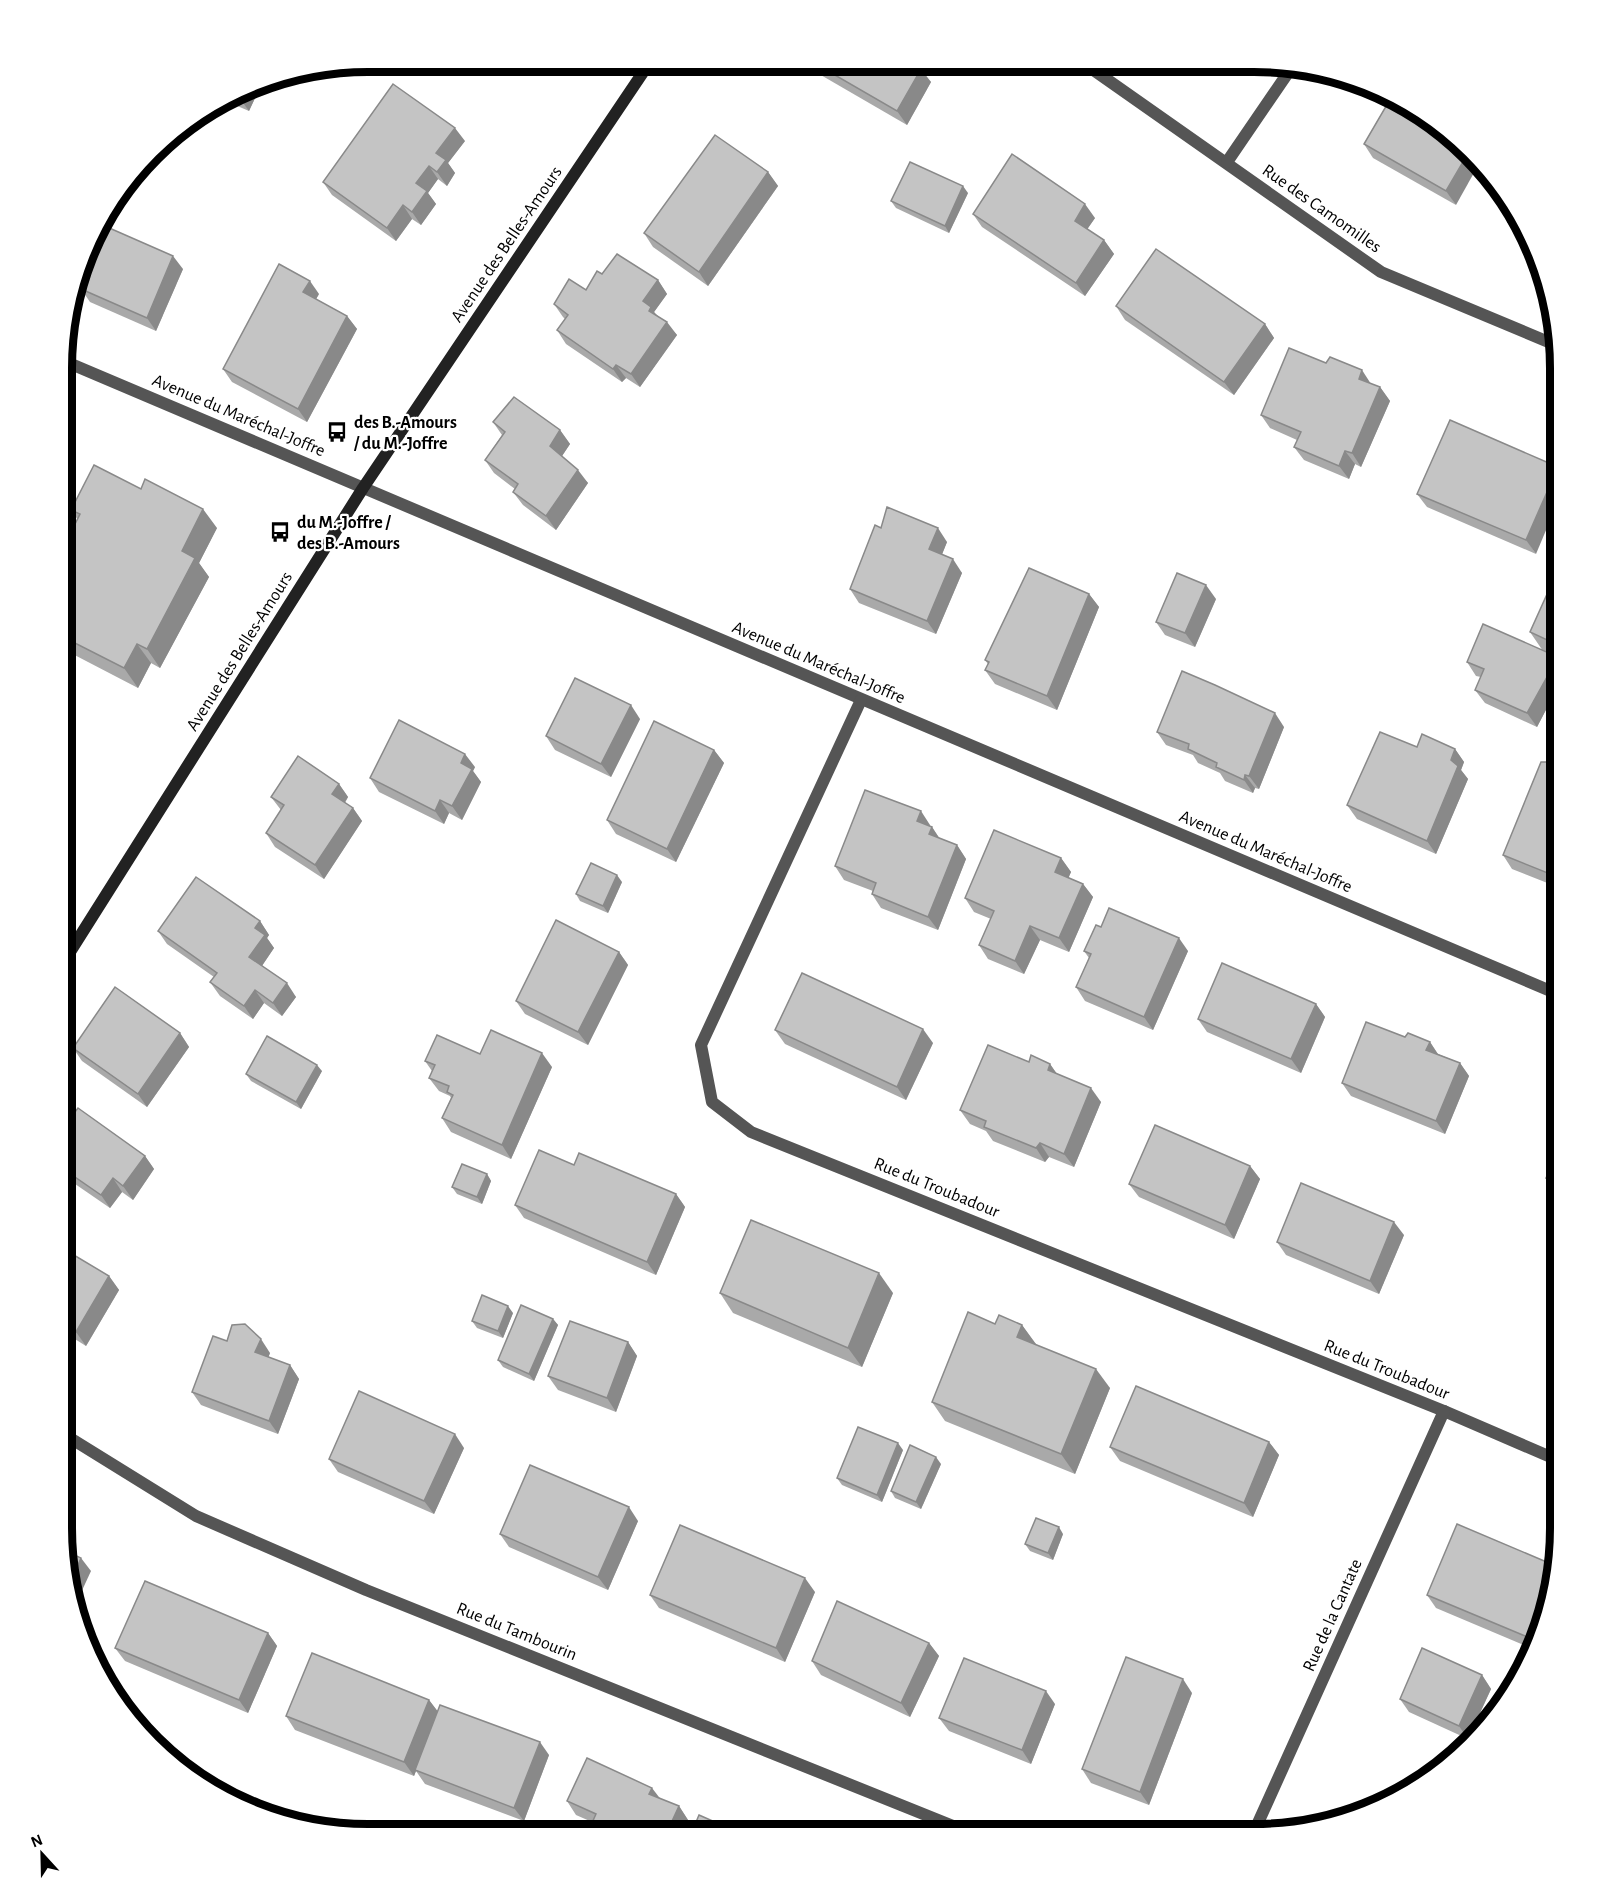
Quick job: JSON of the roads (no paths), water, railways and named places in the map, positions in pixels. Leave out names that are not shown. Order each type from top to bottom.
[{"type":"street","name":"Avenue des Belles-Amours","points":[[72,949],[363,488],[643,72]]},
{"type":"street","name":"Rue des Camomilles","points":[[1097,72],[1381,272],[1548,342]]},
{"type":"street","points":[[1227,162],[1287,74]]},
{"type":"street","name":"Avenue du Maréchal-Joffre","points":[[72,364],[1550,991]]},
{"type":"street","name":"Rue du Troubadour","points":[[861,700],[701,1045],[712,1102],[751,1132],[1550,1457]]},
{"type":"street","name":"Rue de la Cantate","points":[[1258,1824],[1444,1412]]},
{"type":"street","name":"Rue du Tambourin","points":[[72,1440],[196,1516],[366,1590],[948,1824]]},
{"type":"place","name":"des B.-Amours / du M.-Joffre","points":[[337,432]]},
{"type":"place","name":"du M.-Joffre / des B.-Amours","points":[[280,532]]}]
